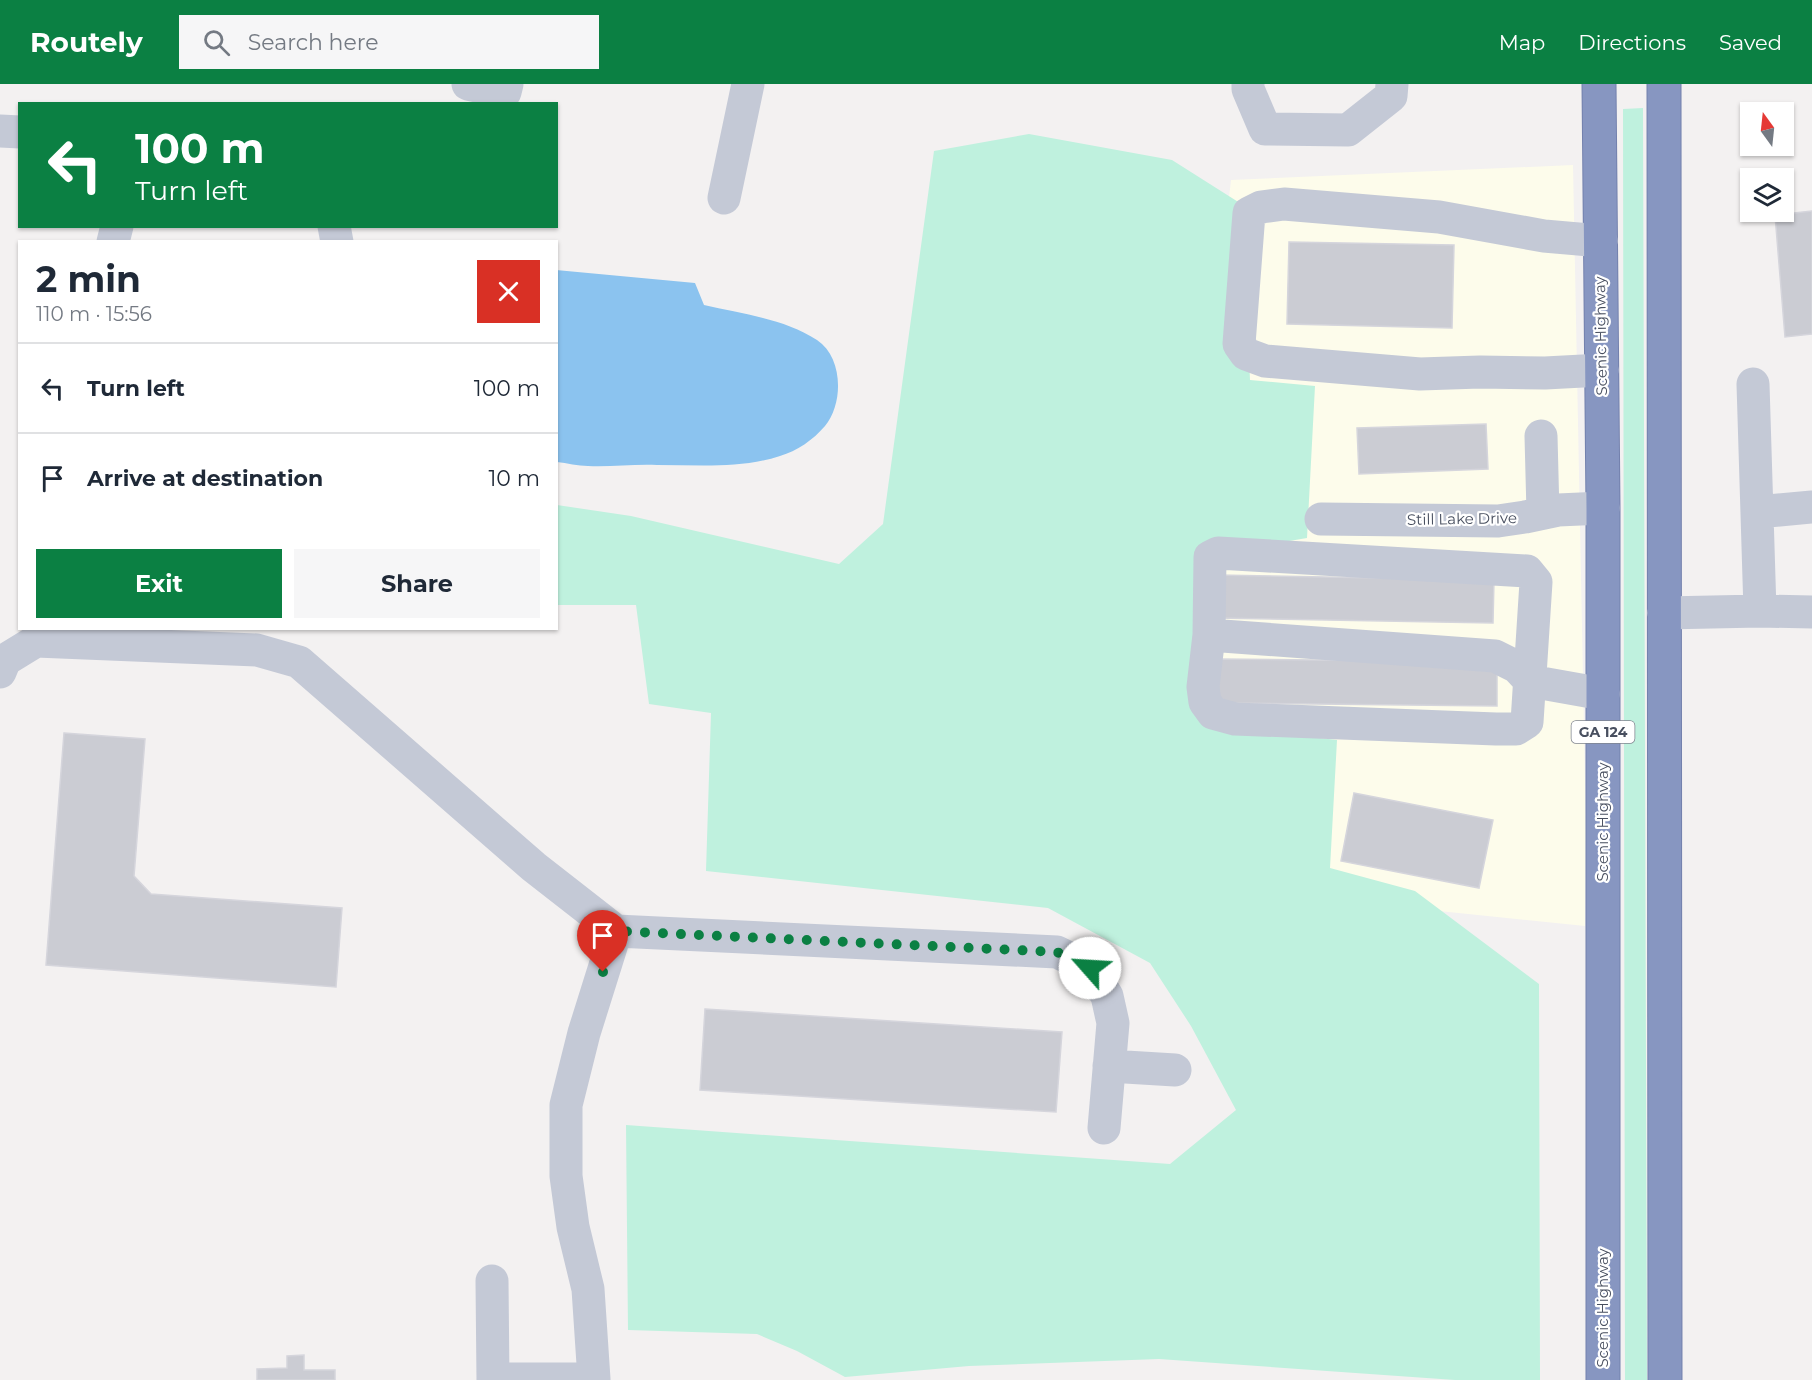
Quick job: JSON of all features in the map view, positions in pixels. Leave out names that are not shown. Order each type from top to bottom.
[{"type":"highway","name":"Scenic Highway","points":[[1599,84],[1603,508],[1603,1380]]},
{"type":"highway","points":[[1664,84],[1665,1380]]},
{"type":"street","points":[[468,84],[499,93]]},
{"type":"street","points":[[724,198],[748,84]]},
{"type":"street","points":[[1248,84],[1265,129],[1348,130],[1391,96],[1392,84]]},
{"type":"street","points":[[0,131],[18,132]]},
{"type":"street","points":[[1600,241],[1544,237],[1439,217],[1284,204],[1261,207],[1249,213],[1239,344],[1246,354],[1265,361],[1420,374],[1602,370]]},
{"type":"street","points":[[1753,384],[1760,610]]},
{"type":"street","points":[[1541,436],[1544,513]]},
{"type":"street","points":[[1757,512],[1812,507]]},
{"type":"street","name":"Still Lake Drive","points":[[1321,519],[1498,520],[1525,518],[1558,510],[1603,508]]},
{"type":"street","points":[[1218,553],[1527,571],[1536,582],[1530,681],[1527,722],[1516,729],[1235,718],[1213,713],[1205,702],[1203,687],[1209,635],[1210,557],[1218,553]]},
{"type":"street","points":[[1664,613],[1760,610],[1812,612]]},
{"type":"street","points":[[1209,635],[1495,656],[1517,667],[1530,681],[1603,694]]},
{"type":"street","points":[[0,672],[5,660],[36,641],[257,650],[299,662],[534,867],[616,931],[1057,952],[1090,968],[1107,996],[1113,1023],[1104,1128]]},
{"type":"street","points":[[492,1281],[493,1379],[594,1379],[588,1289],[573,1227],[566,1176],[566,1105],[584,1033],[616,931]]},
{"type":"street","points":[[1109,1066],[1175,1070]]},
{"type":"shaded area","points":[[1573,165],[1586,833],[1585,926],[1196,886],[1179,644],[1231,180]]},
{"type":"green space","points":[[1643,108],[1647,1380],[1625,1380],[1623,109]]},
{"type":"green space","points":[[1029,134],[1172,160],[1243,205],[1250,380],[1315,386],[1307,538],[1196,557],[1207,725],[1337,740],[1330,868],[1415,891],[1539,984],[1540,1380],[1455,1380],[1159,1359],[969,1366],[845,1377],[797,1351],[757,1334],[628,1330],[626,1125],[1170,1164],[1236,1110],[1191,1026],[1150,963],[1048,908],[706,871],[711,713],[649,704],[636,605],[558,605],[558,505],[631,516],[839,564],[883,524],[934,151]]},
{"type":"water","points":[[558,270],[695,283],[704,305],[791,327],[817,340],[832,357],[838,381],[838,393],[831,416],[825,426],[810,440],[786,454],[750,463],[719,465],[580,466],[558,462]]},
{"type":"building","points":[[1812,211],[1812,334],[1785,337],[1776,222],[1794,222],[1794,213]]},
{"type":"building","points":[[1289,242],[1454,245],[1452,328],[1287,324]]},
{"type":"building","points":[[1486,424],[1488,469],[1359,474],[1357,428]]},
{"type":"building","points":[[1216,575],[1494,580],[1493,623],[1215,618]]},
{"type":"building","points":[[1217,659],[1497,662],[1497,706],[1217,703]]},
{"type":"building","points":[[64,733],[145,739],[134,876],[151,894],[342,908],[336,987],[46,965]]},
{"type":"building","points":[[1354,793],[1493,820],[1479,888],[1341,861]]},
{"type":"building","points":[[705,1009],[1062,1032],[1056,1112],[700,1090]]},
{"type":"building","points":[[304,1355],[304,1370],[335,1370],[335,1380],[257,1380],[257,1369],[287,1368],[287,1356]]},
{"type":"route","points":[[603,972],[616,931],[1057,952],[1090,968]]}]
